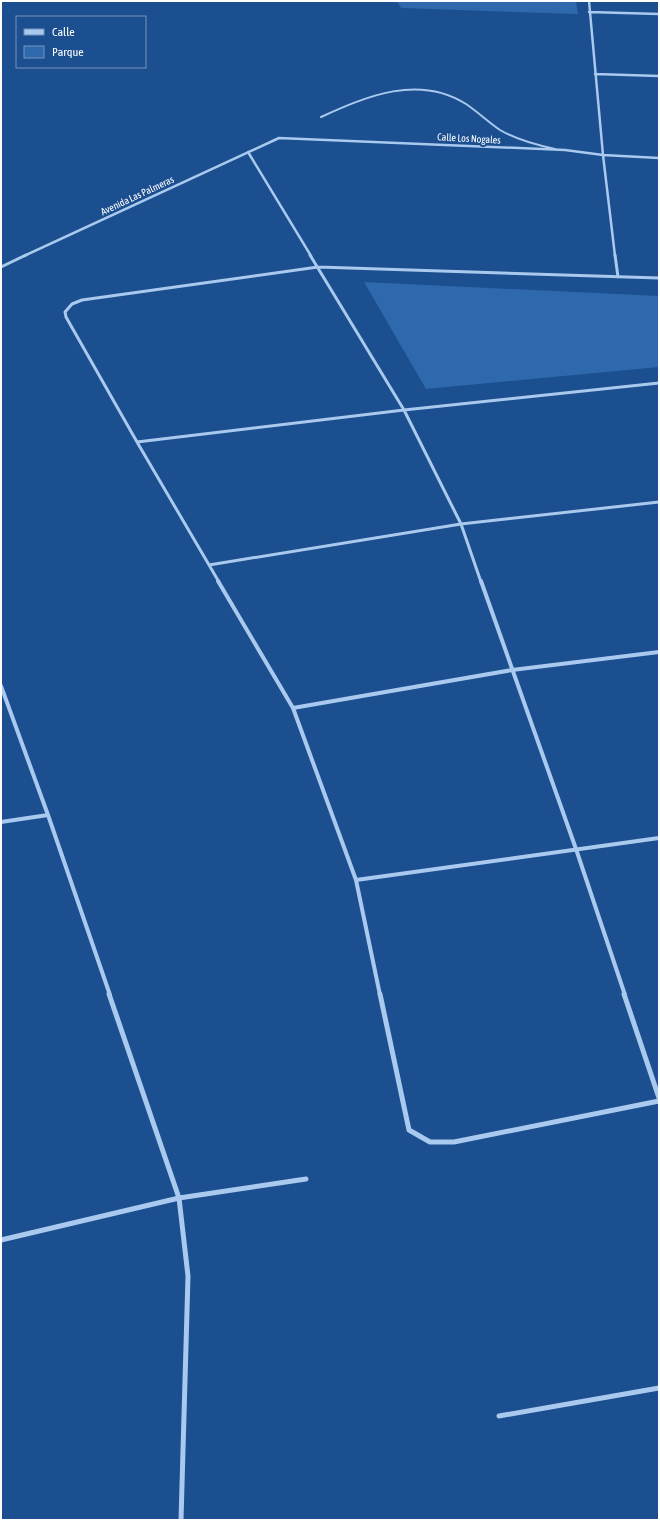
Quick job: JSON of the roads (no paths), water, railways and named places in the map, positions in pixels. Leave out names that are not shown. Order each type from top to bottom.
[{"type":"street","points":[[588,1],[618,277]]},
{"type":"street","points":[[589,12],[659,14]]},
{"type":"street","points":[[595,74],[659,76]]},
{"type":"street","name":"Calle Los Nogales","points":[[279,138],[565,150],[604,155],[659,158]]},
{"type":"street","name":"Avenida Las Palmeras","points":[[1,267],[279,138]]},
{"type":"street","points":[[248,152],[404,410],[461,524],[576,849],[659,1098]]},
{"type":"street","points":[[659,278],[318,267],[82,300],[73,302],[67,307],[65,312],[66,317],[136,442],[210,565],[292,708],[356,880],[409,1130],[430,1142],[454,1142],[659,1101]]},
{"type":"street","points":[[136,442],[404,410],[659,383]]},
{"type":"street","points":[[210,565],[461,524],[659,502]]},
{"type":"street","points":[[292,708],[512,670],[659,652]]},
{"type":"street","points":[[1,686],[48,815],[179,1198],[188,1276],[181,1520]]},
{"type":"street","points":[[1,822],[48,815]]},
{"type":"street","points":[[356,880],[659,838]]},
{"type":"street","points":[[1,1240],[179,1198],[306,1179]]},
{"type":"street","points":[[499,1416],[659,1388]]},
{"type":"lane","points":[[321,117],[368,96],[385,91],[424,88],[440,90],[464,102],[505,133],[539,146],[565,150]]}]
